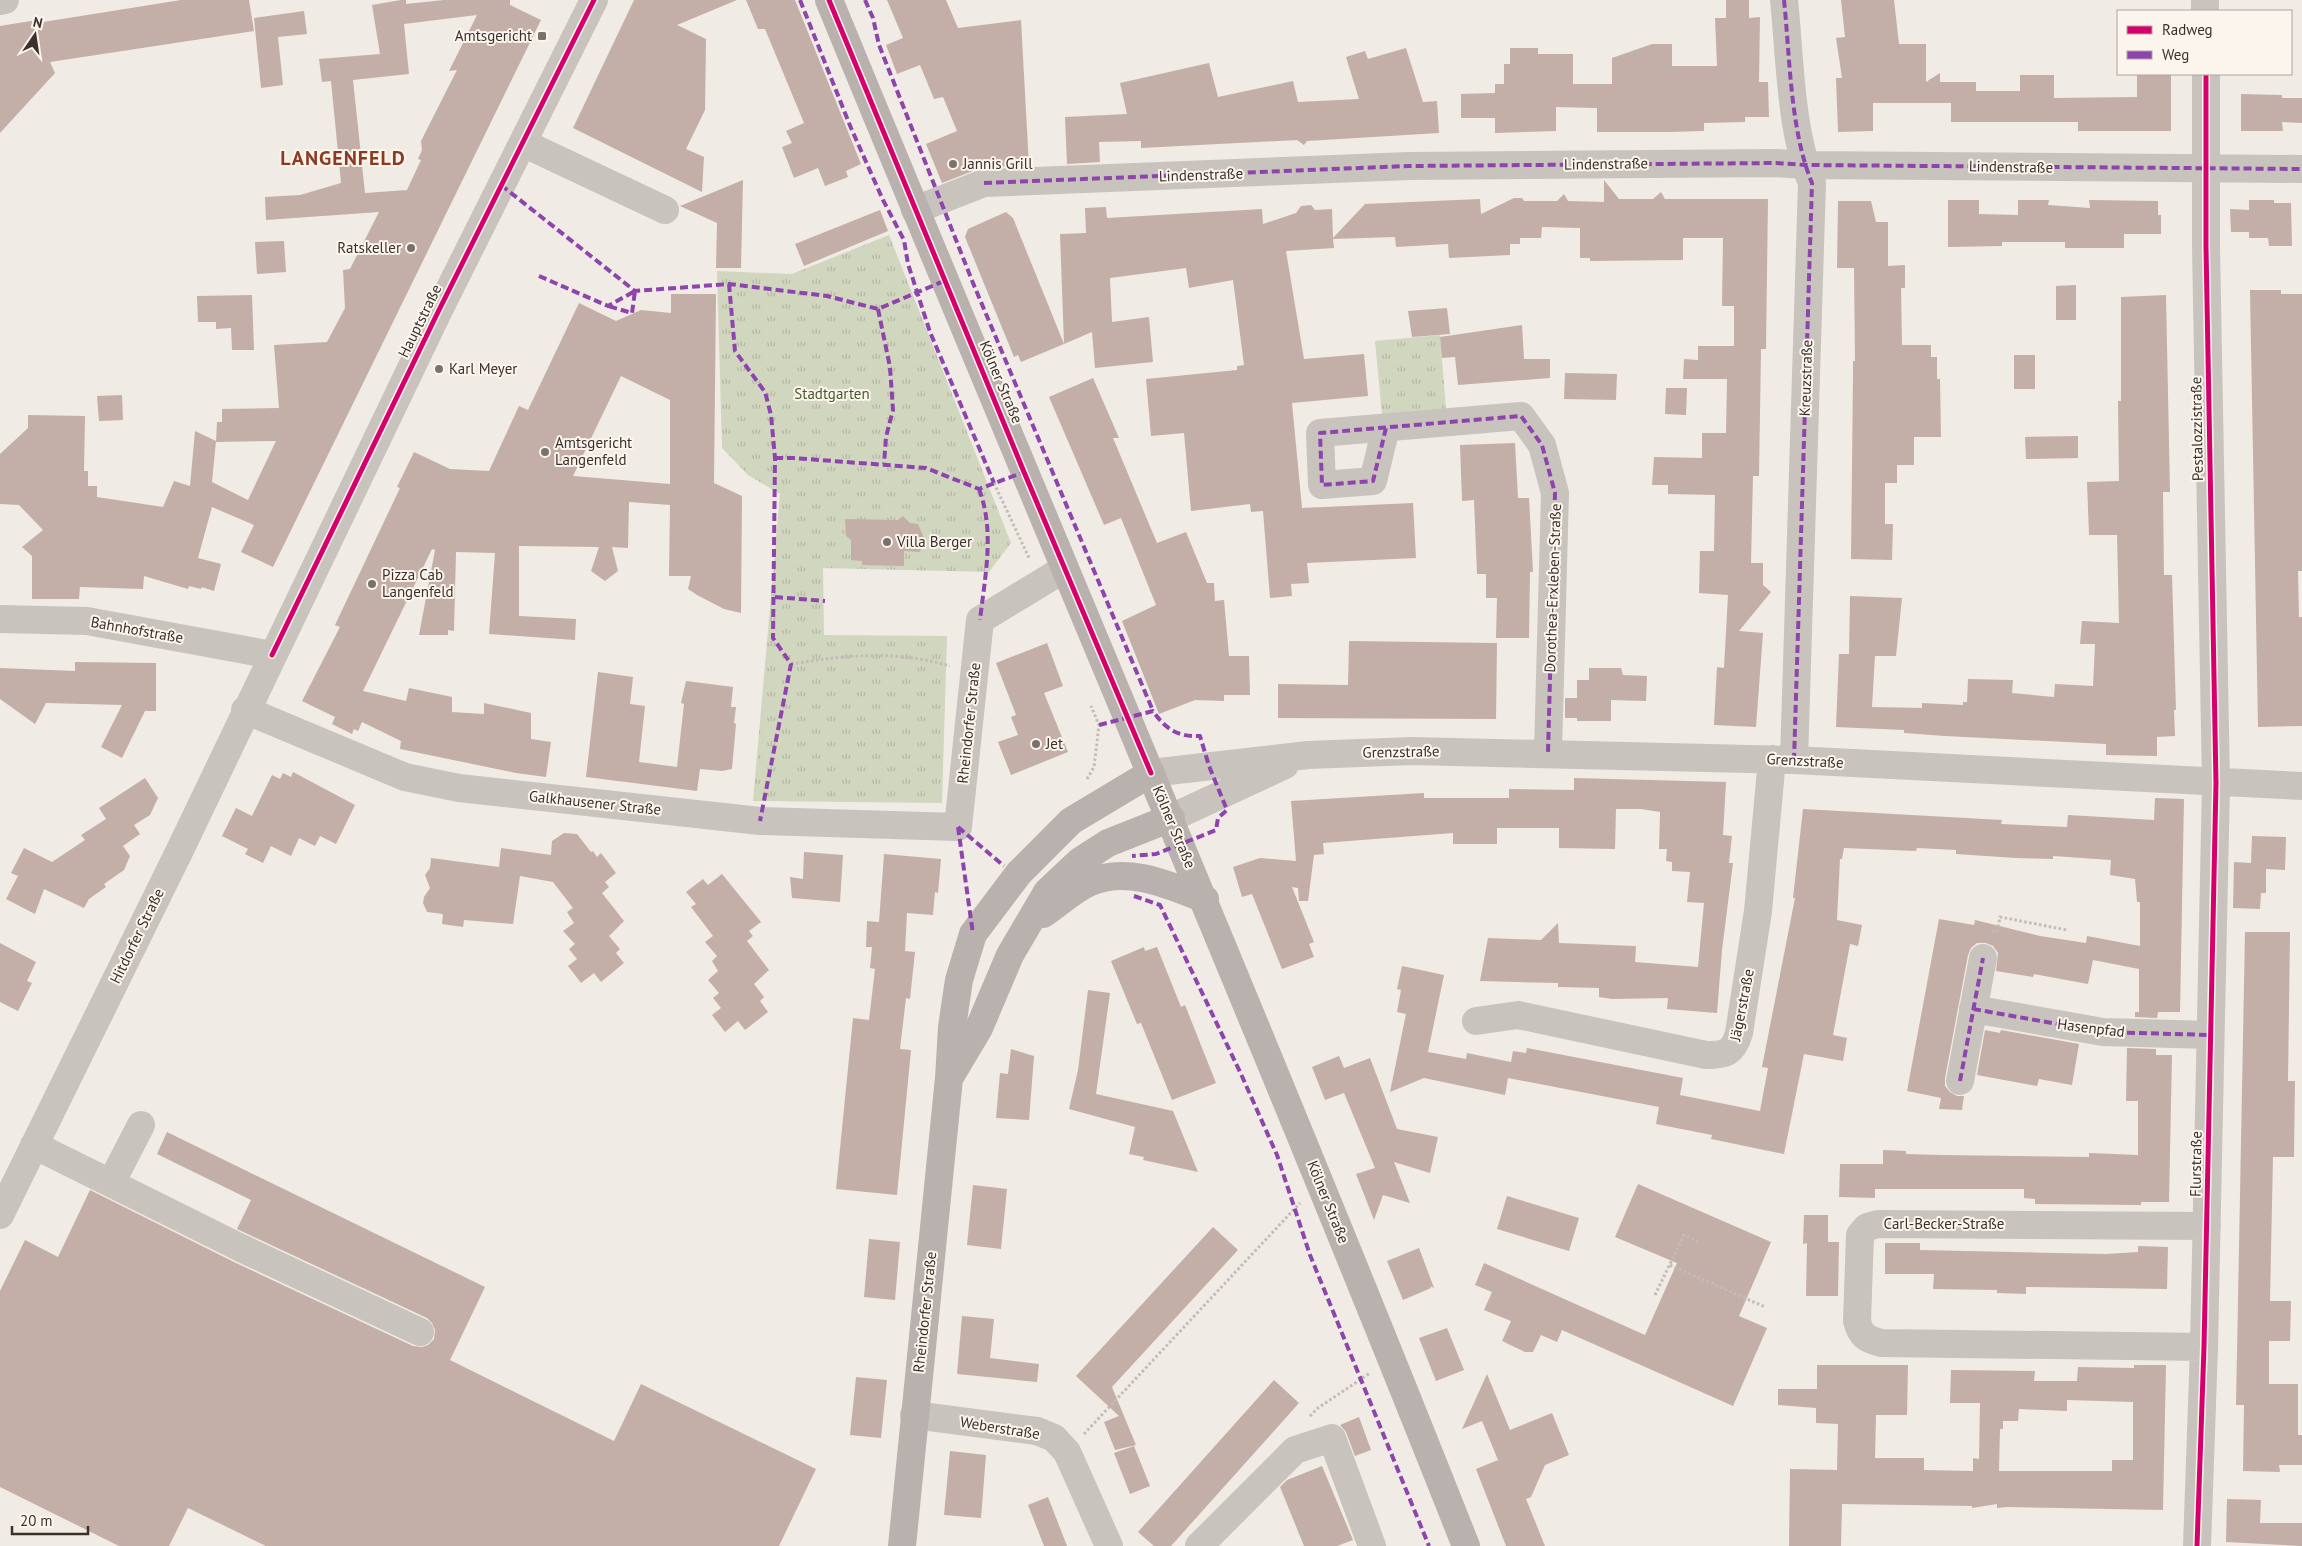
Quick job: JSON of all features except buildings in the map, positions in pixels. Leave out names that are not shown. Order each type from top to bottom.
[{"type":"main road","name":"Kölner Straße","points":[[829,0],[1064,569],[1205,899],[1466,1546]]},
{"type":"main road","name":"Rheindorfer Straße","points":[[902,1546],[949,1078],[952,1027],[959,980],[974,934],[1019,873],[1071,820],[1151,773]]},
{"type":"main road","name":"Rheindorfer Straße","points":[[949,1078],[979,1028],[1010,955],[1047,892],[1080,861],[1121,836],[1171,818]]},
{"type":"main road","name":"Rheindorfer Straße","points":[[1028,925],[1089,882],[1119,876],[1156,880],[1205,899]]},
{"type":"street","points":[[0,1],[5,0]]},
{"type":"street","name":"Hauptstraße","points":[[272,655],[438,312],[594,0]]},
{"type":"street","name":"Kreuzstraße","points":[[1783,759],[1812,183],[1805,165],[1798,133],[1784,0]]},
{"type":"street","name":"Pestalozzistraße","points":[[2206,75],[2216,783]]},
{"type":"street","points":[[523,143],[665,210]]},
{"type":"street","name":"Lindenstraße","points":[[915,210],[984,184],[1409,166],[1776,163],[1805,165],[2206,170],[2302,169]]},
{"type":"street","name":"Dorothea-Erxleben-Straße","points":[[1386,428],[1521,416],[1542,445],[1555,493],[1548,752]]},
{"type":"street","name":"Rheindorfer Straße","points":[[958,827],[980,620],[1064,569]]},
{"type":"street","name":"Bahnhofstraße","points":[[0,619],[87,621],[272,655]]},
{"type":"street","name":"Hitdorfer Straße","points":[[0,1215],[179,852],[272,655]]},
{"type":"street","name":"Galkhausener Straße","points":[[245,710],[405,777],[459,788],[760,821],[958,827]]},
{"type":"street","name":"Grenzstraße","points":[[1151,773],[1308,755],[1413,750],[1783,759],[2302,786]]},
{"type":"street","name":"Grenzstraße","points":[[1171,818],[1308,755]]},
{"type":"street","name":"Jägerstraße","points":[[1476,1021],[1518,1015],[1706,1055],[1723,1055],[1735,1046],[1739,1033],[1783,759]]},
{"type":"street","name":"Flurstraße","points":[[2197,1546],[2207,1226],[2216,783]]},
{"type":"street","points":[[1960,1080],[1983,958]]},
{"type":"street","name":"Hasenpfad","points":[[1973,1009],[2103,1032],[2210,1035]]},
{"type":"street","points":[[110,1183],[141,1125]]},
{"type":"street","points":[[34,1145],[241,1248],[420,1332]]},
{"type":"street","name":"Carl-Becker-Straße","points":[[2204,1346],[1881,1342],[1867,1340],[1860,1333],[1856,1321],[1860,1235],[1867,1227],[1878,1224],[2207,1226]]},
{"type":"street","name":"Weberstraße","points":[[914,1415],[1037,1431],[1054,1438],[1067,1452],[1109,1546]]},
{"type":"street","points":[[1199,1546],[1296,1450],[1332,1438],[1372,1546]]},
{"type":"path","points":[[791,664],[853,655],[910,656],[974,673]]},
{"type":"path","points":[[1983,958],[1987,954],[1992,932],[1997,932],[2000,917],[2068,930]]},
{"type":"path","points":[[1067,1452],[1320,1183]]},
{"type":"path","points":[[1655,1295],[1684,1235],[1701,1243]]},
{"type":"path","points":[[1670,1265],[1765,1307]]},
{"type":"green space","name":"Stadtgarten","points":[[889,235],[1011,543],[989,572],[823,568],[824,635],[947,636],[942,803],[753,801],[780,494],[748,475],[722,448],[717,271],[792,274]]},
{"type":"green space","points":[[1440,335],[1446,409],[1382,415],[1375,341]]},
{"type":"marked path","points":[[800,0],[851,128],[883,200],[904,240],[908,264],[930,332],[994,483]]},
{"type":"marked path","points":[[865,0],[873,18],[879,45],[973,283],[1153,711]]},
{"type":"marked path","points":[[1784,0],[1795,117],[1799,140],[1812,183],[1794,760]]},
{"type":"marked path","points":[[984,183],[1409,166],[1776,163],[1805,165],[2302,169]]},
{"type":"marked path","points":[[501,185],[635,291],[729,284],[827,296],[878,309],[944,281]]},
{"type":"marked path","points":[[539,276],[608,306],[635,291],[632,313],[608,306]]},
{"type":"marked path","points":[[729,284],[735,351],[765,392],[771,415],[775,458],[773,638],[791,664],[760,821]]},
{"type":"marked path","points":[[878,309],[890,367],[893,410],[886,437],[884,464]]},
{"type":"marked path","points":[[1386,428],[1373,481],[1322,485],[1320,433],[1521,416],[1542,445],[1555,493],[1548,752]]},
{"type":"marked path","points":[[775,458],[926,468],[979,489],[1024,472]]},
{"type":"marked path","points":[[979,489],[984,505],[988,537],[980,620]]},
{"type":"marked path","points":[[775,597],[825,601]]},
{"type":"marked path","points":[[1099,725],[1153,711],[1162,723],[1173,731],[1185,735],[1200,736],[1209,766],[1227,810],[1218,818],[1216,830],[1156,854],[1132,856]]},
{"type":"marked path","points":[[958,827],[973,934]]},
{"type":"marked path","points":[[958,827],[1004,866]]},
{"type":"marked path","points":[[1134,896],[1160,905],[1241,1074],[1277,1155],[1310,1255],[1429,1546]]},
{"type":"marked path","points":[[1960,1081],[1983,958]]},
{"type":"marked path","points":[[1973,1009],[2103,1032],[2210,1035]]},
{"type":"cycle path","points":[[272,655],[438,312],[594,0]]},
{"type":"cycle path","points":[[829,0],[1151,773]]},
{"type":"cycle path","points":[[2197,1546],[2204,1347],[2216,783],[2206,247],[2206,75]]},
{"type":"place","name":"Amtsgericht","points":[[542,36]]},
{"type":"place","name":"Jannis Grill","points":[[953,164]]},
{"type":"place","name":"Ratskeller","points":[[411,248]]},
{"type":"place","name":"Karl Meyer","points":[[439,369]]},
{"type":"place","name":"Amtsgericht Langenfeld","points":[[545,452]]},
{"type":"place","name":"Villa Berger","points":[[887,542]]},
{"type":"place","name":"Pizza Cab Langenfeld","points":[[372,584]]},
{"type":"place","name":"Jet","points":[[1036,744]]},
{"type":"district","name":"LANGENFELD","points":[[343,158]]}]
